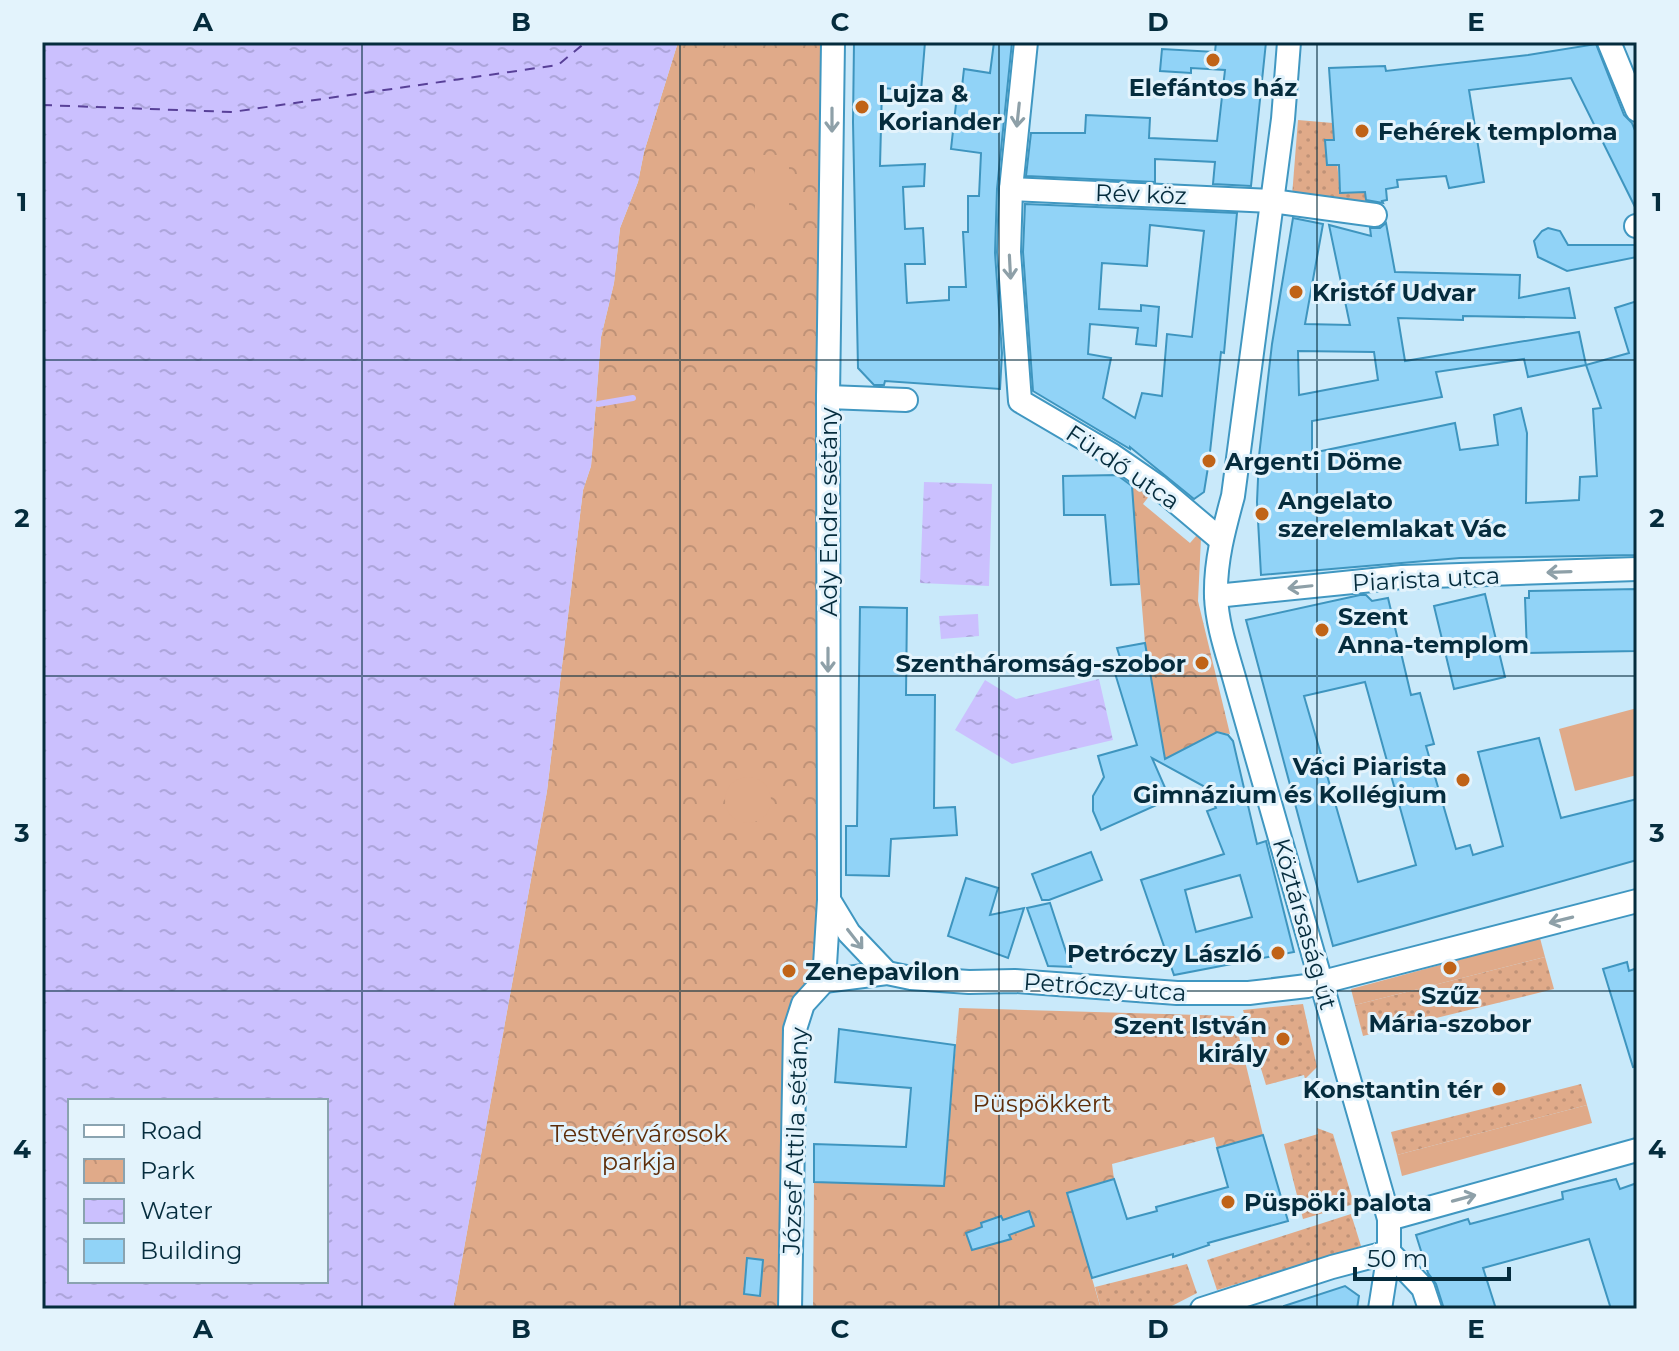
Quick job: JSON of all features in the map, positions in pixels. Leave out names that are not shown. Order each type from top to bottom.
[{"type":"street","name":"Ady Endre sétány","points":[[824,981],[829,900],[828,397],[833,42]]},
{"type":"street","points":[[1011,189],[1026,42]]},
{"type":"street","name":"Köztársaság út","points":[[1289,42],[1283,119],[1233,496],[1221,540],[1216,596],[1219,621],[1237,688],[1389,1219],[1389,1252],[1380,1309]]},
{"type":"street","points":[[1609,42],[1637,110]]},
{"type":"street","name":"Rév köz","points":[[1011,189],[1272,201],[1375,215]]},
{"type":"street","name":"Fürdő utca","points":[[1011,189],[1009,252],[1020,401],[1112,455],[1157,486],[1221,540]]},
{"type":"street","points":[[828,397],[906,400]]},
{"type":"street","name":"Piarista utca","points":[[1216,596],[1402,577],[1637,569]]},
{"type":"street","points":[[829,900],[849,933],[887,973]]},
{"type":"street","points":[[1322,982],[1637,901]]},
{"type":"street","name":"Petróczy utca","points":[[824,981],[887,973],[969,982],[1015,981],[1177,993],[1249,993],[1322,982]]},
{"type":"street","name":"József Attila sétány","points":[[790,1309],[795,1029],[803,1004],[824,981]]},
{"type":"street","points":[[1389,1219],[1637,1150]]},
{"type":"street","points":[[1202,1309],[1389,1252],[1423,1288],[1430,1309]]},
{"type":"green space","name":"Testvérvárosok parkja","points":[[678,42],[833,42],[825,951],[803,1004],[790,1309],[453,1309],[547,791],[583,490],[591,466],[601,337],[614,283],[620,228],[638,182],[644,152]]},
{"type":"green space","points":[[1298,120],[1333,123],[1340,192],[1365,192],[1367,203],[1292,196]]},
{"type":"green space","points":[[755,155],[789,155],[789,230],[755,230]]},
{"type":"green space","points":[[1131,475],[1157,486],[1143,504],[1190,543],[1197,535],[1201,538],[1198,601],[1230,734],[1217,732],[1165,759],[1145,643]]},
{"type":"green space","points":[[1637,708],[1637,775],[1575,791],[1559,729]]},
{"type":"green space","points":[[748,777],[764,784],[771,800],[764,816],[748,823],[732,816],[725,800],[732,784]]},
{"type":"green space","points":[[1540,938],[1545,957],[1355,1005],[1351,989]]},
{"type":"green space","points":[[1545,957],[1554,989],[1363,1036],[1355,1005]]},
{"type":"green space","points":[[1303,1004],[1317,1067],[1305,1079],[1304,1075],[1266,1085],[1243,1010]]},
{"type":"green space","name":"Püspökkert","points":[[959,1008],[1234,1016],[1263,1135],[1217,1148],[1214,1137],[1112,1164],[1114,1179],[1067,1193],[1101,1309],[813,1309],[814,1182],[944,1185]]},
{"type":"green space","points":[[1581,1084],[1587,1105],[1397,1155],[1391,1132]]},
{"type":"green space","points":[[1587,1105],[1592,1123],[1402,1176],[1397,1155]]},
{"type":"green space","points":[[1317,1128],[1333,1134],[1354,1204],[1303,1219],[1284,1144],[1318,1134]]},
{"type":"green space","points":[[1351,1214],[1361,1246],[1217,1290],[1207,1260]]},
{"type":"green space","points":[[1187,1264],[1197,1293],[1166,1309],[1101,1309],[1095,1287]]},
{"type":"water","points":[[42,42],[678,42],[644,152],[638,182],[620,228],[614,283],[601,337],[591,466],[583,490],[547,791],[453,1309],[42,1309]]},
{"type":"water","points":[[924,482],[992,484],[989,586],[920,583]]},
{"type":"water","points":[[978,614],[979,636],[941,639],[939,616]]},
{"type":"water","points":[[1099,679],[1113,740],[1012,764],[955,730],[985,680],[1016,699]]},
{"type":"building","points":[[854,42],[925,42],[921,91],[882,88],[880,166],[925,164],[924,186],[903,187],[905,229],[923,228],[925,264],[905,264],[907,303],[949,300],[949,287],[966,287],[963,232],[968,232],[968,196],[979,196],[981,153],[951,149],[958,86],[962,87],[964,69],[990,73],[994,42],[1012,42],[997,189],[995,253],[1002,353],[1000,389],[885,381],[884,385],[874,385],[858,368]]},
{"type":"building","points":[[1216,42],[1266,42],[1251,186],[1213,184],[1215,162],[1155,159],[1155,182],[1026,176],[1031,133],[1085,133],[1086,115],[1150,118],[1149,138],[1217,141],[1225,70],[1191,68],[1191,73],[1160,71],[1162,49],[1215,52]]},
{"type":"building","points":[[1596,44],[1624,115],[1637,135],[1637,211],[1571,78],[1469,90],[1484,182],[1449,188],[1446,176],[1397,180],[1398,187],[1386,189],[1387,200],[1383,203],[1366,200],[1365,192],[1340,193],[1339,165],[1327,165],[1325,140],[1334,140],[1329,68],[1385,66],[1386,71]]},
{"type":"building","points":[[1025,204],[1237,213],[1224,353],[1221,352],[1204,492],[1194,499],[1130,447],[1033,391],[1023,252]],"holes":[[[1150,225],[1204,231],[1192,337],[1167,334],[1162,396],[1142,393],[1135,418],[1103,398],[1111,358],[1088,354],[1090,324],[1138,328],[1136,344],[1156,346],[1159,307],[1141,305],[1141,311],[1099,309],[1102,263],[1147,266]]]},
{"type":"building","points":[[1293,218],[1323,224],[1305,324],[1350,325],[1329,225],[1371,236],[1370,228],[1380,228],[1386,223],[1395,272],[1520,275],[1519,298],[1569,288],[1575,318],[1398,318],[1405,361],[1579,332],[1586,365],[1629,353],[1615,308],[1637,301],[1637,555],[1460,558],[1261,575],[1257,502],[1259,456],[1272,344]],"holes":[[[1298,351],[1374,352],[1378,380],[1299,395]],[[1524,359],[1528,377],[1586,365],[1601,408],[1593,409],[1597,476],[1580,477],[1579,500],[1526,503],[1527,433],[1521,408],[1494,415],[1498,445],[1460,450],[1455,423],[1312,453],[1312,421],[1442,397],[1436,372]]]},
{"type":"building","points":[[1548,228],[1560,231],[1568,245],[1637,245],[1637,257],[1567,271],[1538,257],[1534,241]]},
{"type":"building","points":[[1117,475],[1132,486],[1139,584],[1111,585],[1105,515],[1064,515],[1063,476]]},
{"type":"building","points":[[1637,589],[1637,651],[1527,653],[1525,598],[1529,598],[1529,591]]},
{"type":"building","points":[[1485,594],[1505,677],[1454,689],[1434,606]]},
{"type":"building","points":[[1360,595],[1366,595],[1372,601],[1388,598],[1411,695],[1420,693],[1434,744],[1426,746],[1456,849],[1470,845],[1473,855],[1503,846],[1478,752],[1539,738],[1561,818],[1637,799],[1637,860],[1333,946],[1246,620]],"holes":[[[1365,682],[1416,865],[1358,882],[1304,696]]]},
{"type":"building","points":[[860,607],[907,608],[906,695],[935,695],[934,808],[955,807],[957,835],[891,839],[889,876],[846,875],[846,826],[857,826]]},
{"type":"building","points":[[1145,643],[1165,759],[1217,732],[1228,735],[1233,741],[1257,844],[1266,841],[1294,952],[1174,975],[1141,880],[1224,854],[1207,811],[1216,808],[1207,788],[1152,758],[1170,799],[1101,830],[1093,811],[1093,796],[1104,777],[1098,756],[1137,745],[1114,670],[1123,667],[1117,648]],"holes":[[[1240,875],[1252,917],[1196,932],[1185,890]]]},
{"type":"building","points":[[1091,852],[1102,880],[1042,900],[1032,874]]},
{"type":"building","points":[[966,878],[998,888],[990,915],[1024,908],[1008,958],[948,936]]},
{"type":"building","points":[[1050,903],[1071,967],[1048,966],[1027,908]]},
{"type":"building","points":[[1627,962],[1629,971],[1637,968],[1637,1066],[1633,1067],[1603,969]]},
{"type":"building","points":[[839,1029],[955,1045],[944,1186],[814,1182],[814,1144],[906,1147],[911,1088],[835,1082]]},
{"type":"building","name":"Püspöki palota","points":[[1263,1135],[1288,1221],[1208,1243],[1173,1257],[1173,1254],[1092,1278],[1067,1193],[1114,1179],[1127,1219],[1157,1211],[1156,1207],[1228,1187],[1217,1148]]},
{"type":"building","points":[[1616,1179],[1620,1189],[1637,1183],[1637,1309],[1611,1309],[1589,1239],[1483,1268],[1496,1309],[1444,1309],[1416,1235],[1468,1219],[1470,1224],[1563,1199],[1562,1192]]},
{"type":"building","points":[[1029,1211],[1034,1226],[1009,1235],[1011,1239],[972,1250],[966,1233],[982,1227],[981,1223],[1001,1216],[1003,1220]]},
{"type":"building","points":[[747,1258],[763,1260],[760,1296],[744,1294]]},
{"type":"building","points":[[1345,1286],[1359,1296],[1357,1309],[1284,1309],[1284,1306]]},
{"type":"waterway","points":[[598,404],[633,398]]},
{"type":"ferry route","points":[[42,105],[232,112],[558,65],[586,42]]},
{"type":"place","name":"Elefántos ház","points":[[1213,60]]},
{"type":"place","name":"Lujza & Koriander","points":[[862,107]]},
{"type":"place","name":"Fehérek temploma","points":[[1362,131]]},
{"type":"place","name":"Kristóf Udvar","points":[[1296,292]]},
{"type":"place","name":"Argenti Döme","points":[[1209,461]]},
{"type":"place","name":"Angelato szerelemlakat Vác","points":[[1262,514]]},
{"type":"place","name":"Szent Anna-templom","points":[[1322,630]]},
{"type":"place","name":"Szentháromság-szobor","points":[[1202,663]]},
{"type":"place","name":"Váci Piarista Gimnázium és Kollégium","points":[[1463,780]]},
{"type":"place","name":"Petróczy László","points":[[1278,953]]},
{"type":"place","name":"Szűz Mária-szobor","points":[[1450,968]]},
{"type":"place","name":"Zenepavilon","points":[[789,971]]},
{"type":"place","name":"Szent István király","points":[[1283,1039]]},
{"type":"place","name":"Konstantin tér","points":[[1499,1089]]},
{"type":"place","name":"Püspöki palota","points":[[1228,1202]]}]
